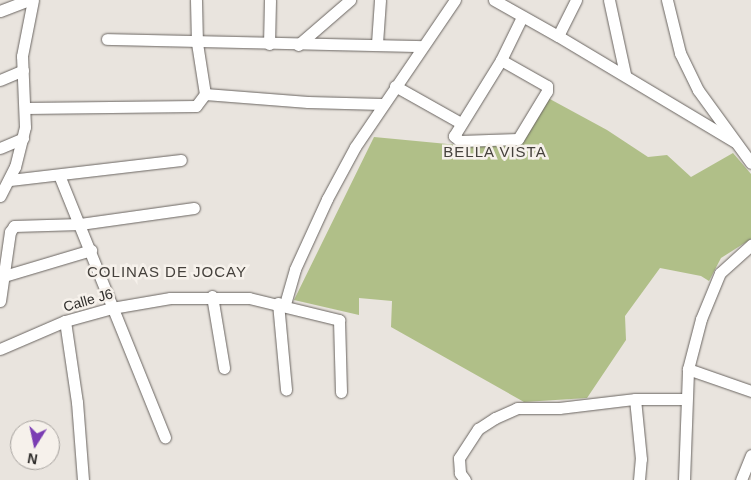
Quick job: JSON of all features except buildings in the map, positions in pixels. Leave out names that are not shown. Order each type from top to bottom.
[{"type":"street","points":[[0,11],[28,0]]},
{"type":"street","points":[[0,196],[10,180],[23,138],[25,108],[23,41],[33,0]]},
{"type":"street","points":[[25,108],[196,106],[205,94],[197,43],[196,0]]},
{"type":"street","points":[[269,44],[270,0]]},
{"type":"street","points":[[298,45],[350,0]]},
{"type":"street","points":[[377,43],[380,0]]},
{"type":"street","points":[[286,390],[281,304],[295,269],[327,199],[382,104],[455,0]]},
{"type":"street","points":[[494,0],[625,74],[735,142]]},
{"type":"street","points":[[558,36],[576,0]]},
{"type":"street","points":[[609,0],[625,74]]},
{"type":"street","points":[[667,0],[680,54],[698,90],[751,163]]},
{"type":"street","points":[[501,60],[548,88],[520,136],[510,141],[460,141],[454,136],[501,60],[522,17]]},
{"type":"street","points":[[107,39],[298,45],[377,43],[421,46]]},
{"type":"street","points":[[0,80],[23,70]]},
{"type":"street","points":[[395,86],[461,123]]},
{"type":"street","points":[[205,94],[308,102],[382,104]]},
{"type":"street","points":[[0,148],[23,138]]},
{"type":"street","points":[[10,180],[181,160]]},
{"type":"street","points":[[59,174],[166,437]]},
{"type":"street","points":[[0,301],[10,232],[14,226],[80,224],[194,208]]},
{"type":"street","points":[[684,480],[688,369],[711,290],[730,262],[751,245]]},
{"type":"street","points":[[4,276],[90,250]]},
{"type":"street","points":[[212,296],[224,368]]},
{"type":"street","name":"Calle J6","points":[[0,349],[65,321],[112,308],[170,298],[212,296],[281,304],[339,320],[341,392]]},
{"type":"street","points":[[65,321],[77,402],[83,480]]},
{"type":"street","points":[[688,369],[751,391]]},
{"type":"street","points":[[465,480],[460,473],[459,458],[478,429],[495,418],[517,408],[559,408],[635,399],[686,399]]},
{"type":"street","points":[[635,399],[641,458],[639,480]]},
{"type":"street","points":[[741,480],[751,455]]},
{"type":"green space","points":[[548,98],[607,130],[648,157],[667,155],[691,177],[733,153],[751,174],[751,239],[721,258],[709,281],[701,276],[660,268],[625,316],[626,340],[587,398],[524,402],[391,327],[392,301],[359,298],[359,315],[294,300],[374,137],[458,145],[519,144]]},
{"type":"district","name":"BELLA VISTA","points":[[495,152]]},
{"type":"district","name":"COLINAS DE JOCAY","points":[[167,272]]}]
